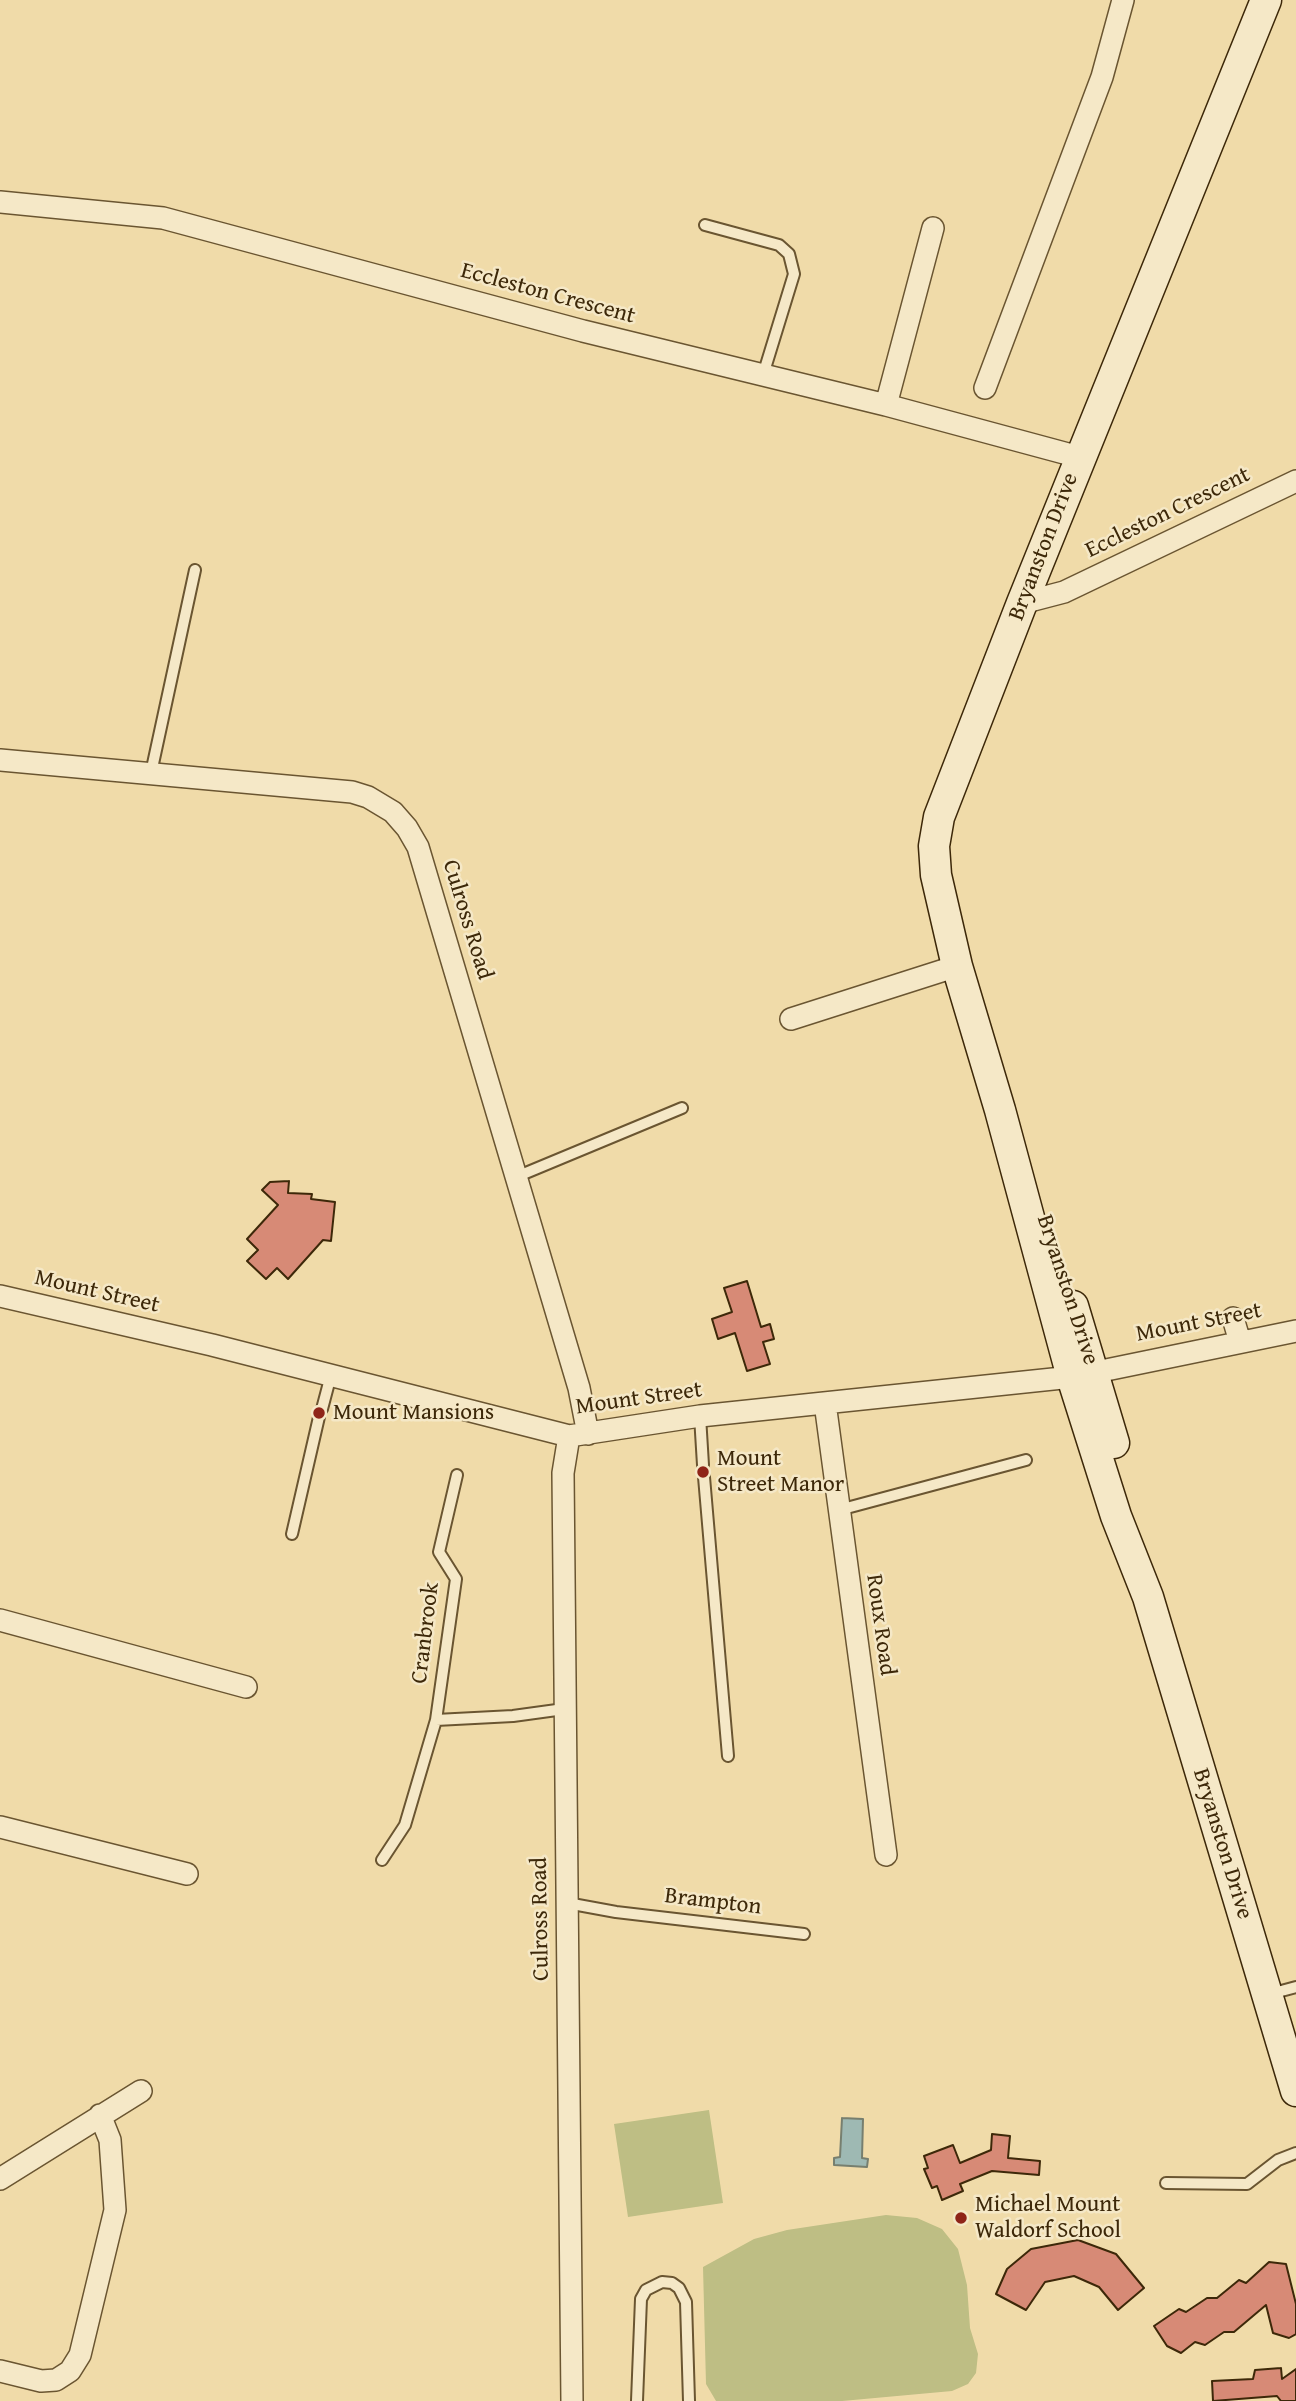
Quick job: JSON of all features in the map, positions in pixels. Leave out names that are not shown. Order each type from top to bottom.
[{"type":"main road","name":"Bryanston Drive","points":[[1266,0],[1021,603],[939,817],[934,846],[936,875],[957,966],[1000,1110],[1027,1164],[1083,1374],[1116,1516],[1148,1597],[1296,2091]]},
{"type":"street","points":[[985,388],[1102,77],[1123,0]]},
{"type":"street","name":"Eccleston Crescent","points":[[0,202],[163,218],[583,331],[886,405],[1079,457]]},
{"type":"street","points":[[886,405],[933,228]]},
{"type":"street","name":"Eccleston Crescent","points":[[1021,603],[1064,592],[1296,481]]},
{"type":"street","name":"Culross Road","points":[[0,760],[352,792],[368,797],[393,812],[418,847],[579,1388],[579,1435],[563,1473],[572,2401]]},
{"type":"street","points":[[791,1019],[957,966]]},
{"type":"street","name":"Mount Street","points":[[0,1296],[579,1435],[700,1416],[1083,1374],[1296,1331]]},
{"type":"street","points":[[1233,1318],[1240,1342]]},
{"type":"street","name":"Roux Road","points":[[825,1402],[886,1855]]},
{"type":"street","points":[[0,1620],[246,1687]]},
{"type":"street","points":[[0,1828],[187,1874]]},
{"type":"street","points":[[0,2179],[141,2091]]},
{"type":"street","points":[[0,2371],[41,2381],[56,2380],[70,2371],[80,2355],[115,2210],[110,2140],[100,2115]]},
{"type":"lane","points":[[705,225],[779,245],[789,254],[793,274],[763,375]]},
{"type":"lane","points":[[151,773],[195,570]]},
{"type":"lane","points":[[516,1177],[682,1108]]},
{"type":"lane","points":[[292,1534],[331,1376]]},
{"type":"lane","points":[[700,1416],[703,1465]]},
{"type":"lane","points":[[839,1510],[1026,1460]]},
{"type":"lane","name":"Cranbrook","points":[[382,1860],[405,1825],[436,1720],[456,1579],[452,1568],[441,1560],[439,1552],[457,1475]]},
{"type":"lane","points":[[704,1477],[728,1756]]},
{"type":"lane","points":[[436,1720],[513,1716],[564,1709]]},
{"type":"lane","name":"Brampton","points":[[567,1903],[616,1912],[804,1934]]},
{"type":"lane","points":[[1267,1995],[1296,1987]]},
{"type":"lane","points":[[1166,2183],[1247,2184],[1278,2160],[1296,2152]]},
{"type":"lane","points":[[637,2401],[641,2299],[646,2290],[662,2282],[672,2283],[679,2288],[686,2302],[689,2401]]},
{"type":"green space","points":[[709,2110],[723,2203],[628,2217],[614,2124]]},
{"type":"green space","points":[[886,2215],[917,2218],[942,2229],[958,2249],[967,2285],[970,2328],[978,2354],[976,2373],[968,2384],[952,2391],[842,2401],[716,2401],[706,2384],[703,2267],[754,2239],[787,2230]]},
{"type":"water","points":[[842,2118],[863,2119],[862,2158],[868,2159],[867,2167],[834,2165],[834,2158],[840,2157]]},
{"type":"building","points":[[289,1181],[288,1193],[312,1194],[311,1199],[335,1202],[331,1241],[323,1240],[288,1279],[277,1268],[266,1279],[247,1261],[258,1250],[247,1239],[278,1205],[262,1190],[270,1182]]},
{"type":"building","points":[[747,1281],[761,1327],[770,1324],[774,1339],[763,1342],[770,1364],[747,1371],[735,1333],[718,1339],[712,1319],[732,1312],[724,1288]]},
{"type":"building","points":[[992,2134],[1010,2136],[1008,2158],[1040,2161],[1039,2175],[992,2171],[960,2184],[963,2191],[942,2200],[937,2186],[932,2188],[924,2169],[928,2168],[924,2156],[953,2145],[960,2163],[991,2150]]},
{"type":"building","points":[[1078,2240],[1116,2254],[1144,2288],[1118,2310],[1099,2287],[1074,2276],[1045,2282],[1026,2310],[996,2294],[1007,2269],[1031,2249]]},
{"type":"building","points":[[1269,2262],[1286,2264],[1296,2304],[1296,2334],[1289,2338],[1273,2333],[1266,2305],[1234,2332],[1224,2332],[1205,2345],[1195,2342],[1181,2353],[1167,2346],[1154,2326],[1179,2309],[1186,2312],[1207,2298],[1217,2298],[1239,2280],[1246,2283]]},
{"type":"building","points":[[1281,2368],[1282,2379],[1296,2369],[1296,2401],[1281,2401],[1277,2396],[1213,2401],[1212,2381],[1253,2379],[1255,2370]]},
{"type":"place","name":"Mount Mansions","points":[[319,1413]]},
{"type":"place","name":"Mount Street Manor","points":[[703,1472]]},
{"type":"place","name":"Michael Mount Waldorf School","points":[[961,2218]]}]
